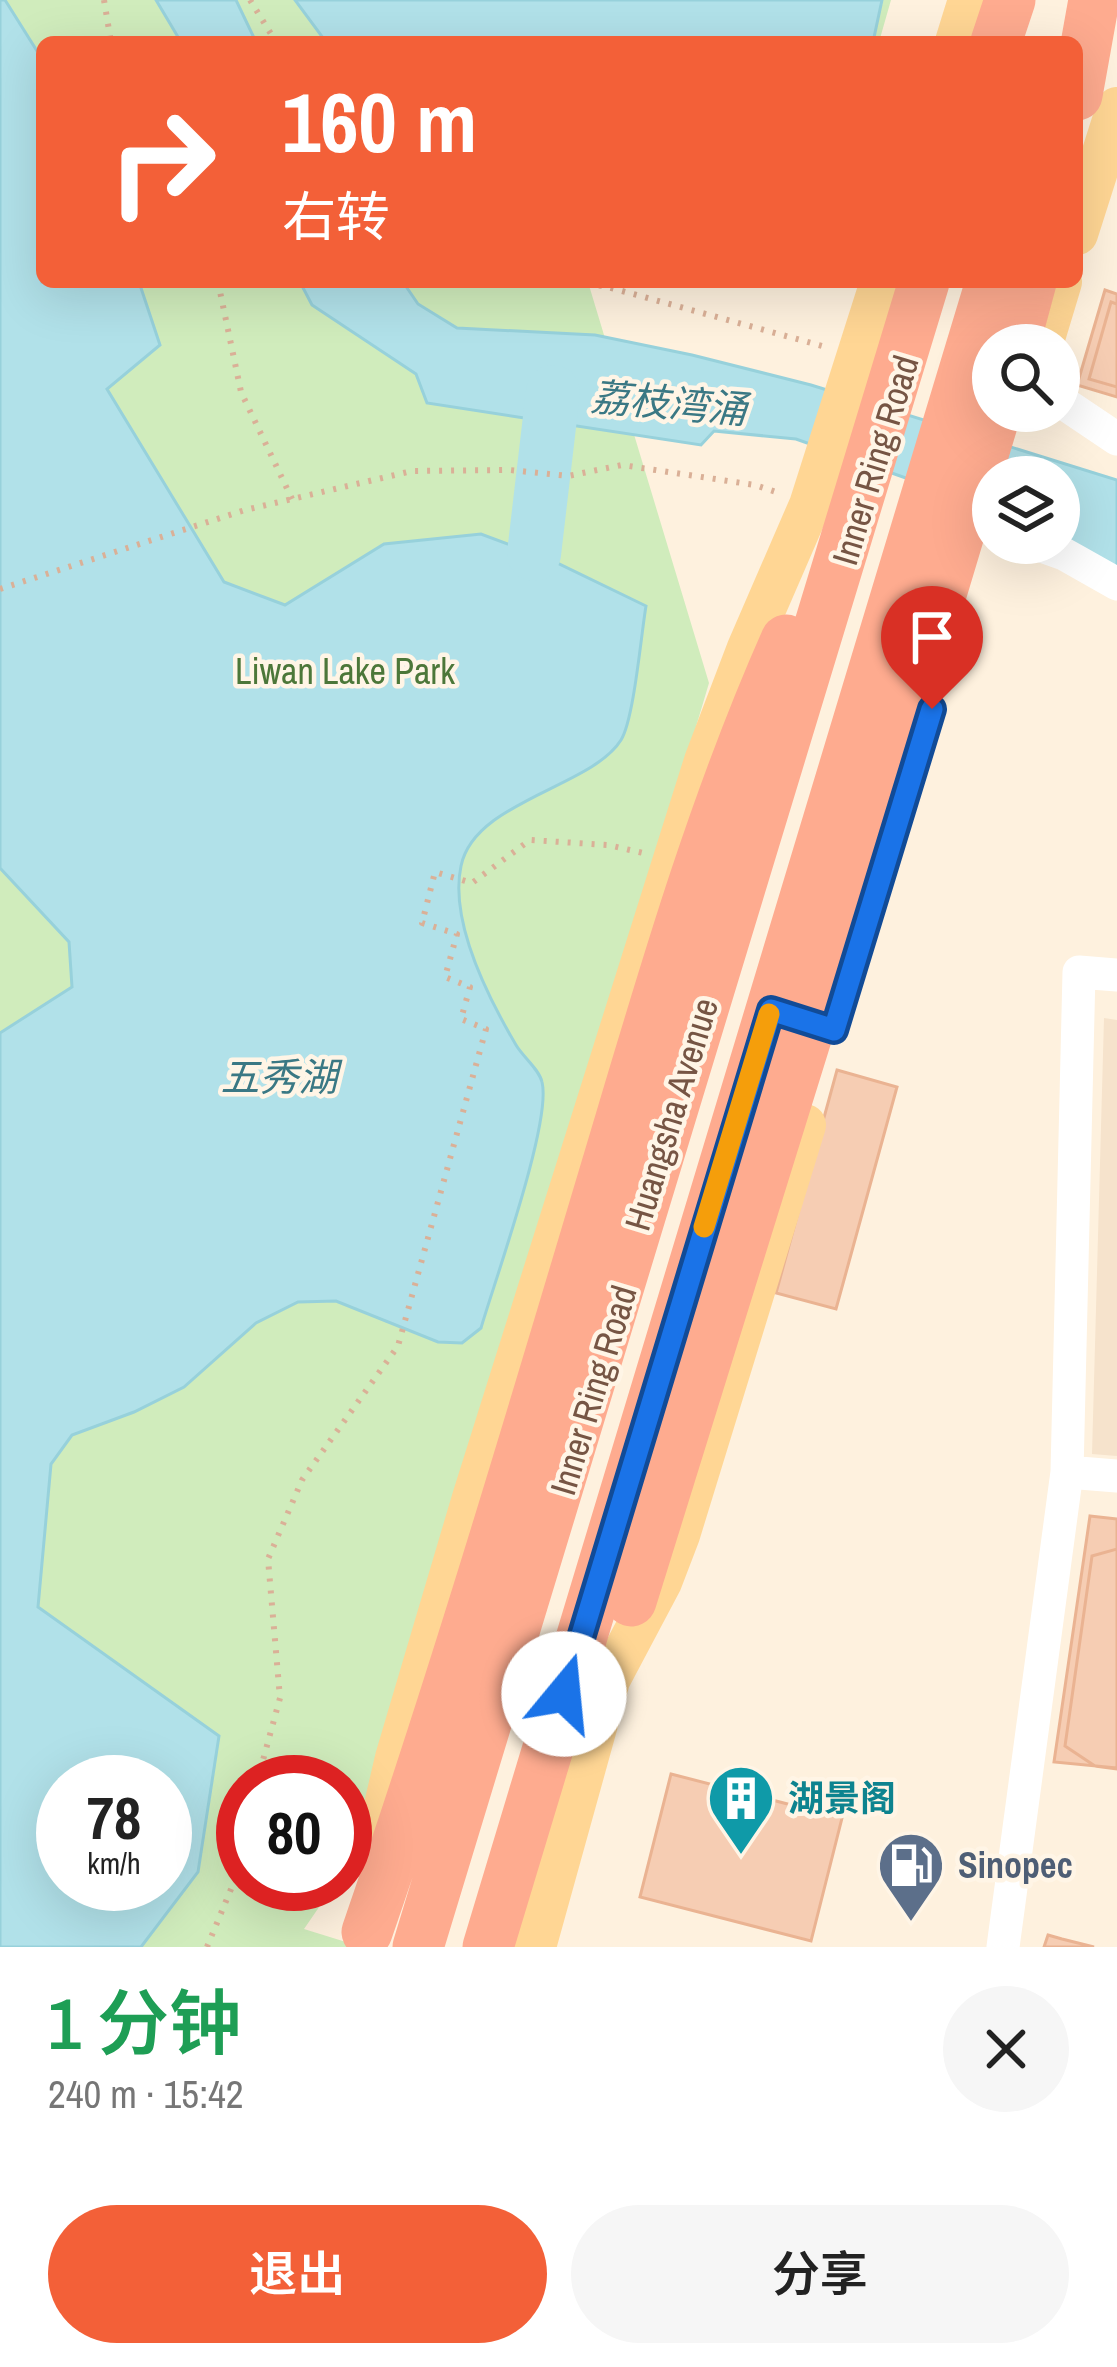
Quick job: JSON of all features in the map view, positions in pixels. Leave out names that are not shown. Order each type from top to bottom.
[{"type":"highway","points":[[1001,36],[1012,0]]},
{"type":"highway","points":[[1064,36],[1075,0]]},
{"type":"highway","points":[[1083,61],[1094,0]]},
{"type":"highway","name":"Inner Ring Road","points":[[420,1947],[872,387],[913,288]]},
{"type":"highway","name":"Inner Ring Road","points":[[485,1947],[987,288]]},
{"type":"highway","name":"Huangsha Avenue","points":[[984,324],[988,288]]},
{"type":"highway","points":[[1020,324],[1029,288]]},
{"type":"highway","points":[[364,1939],[459,1650],[666,965],[872,387]]},
{"type":"highway","name":"Huangsha Avenue","points":[[420,1947],[831,487],[872,387]]},
{"type":"highway","points":[[631,1601],[700,1376],[972,417]]},
{"type":"highway","name":"Huangsha Avenue","points":[[485,1947],[927,496],[972,417]]},
{"type":"main road","points":[[958,36],[969,0]]},
{"type":"main road","points":[[1083,215],[1117,107]]},
{"type":"main road","points":[[1048,324],[1059,288]]},
{"type":"main road","points":[[364,1939],[385,1799],[514,1366],[705,761],[748,648],[831,487]]},
{"type":"main road","points":[[608,1682],[661,1582],[679,1535],[977,564]]},
{"type":"main road","points":[[535,1947],[631,1601],[609,1550]]},
{"type":"street","points":[[1080,414],[1117,439]]},
{"type":"street","points":[[1080,563],[1117,584]]},
{"type":"street","points":[[1003,1947],[1066,1472],[1079,972],[1117,976]]},
{"type":"street","points":[[771,1010],[834,1030]]},
{"type":"street","points":[[1066,1472],[1117,1477]]},
{"type":"path","points":[[104,0],[110,36]]},
{"type":"path","points":[[250,0],[272,36]]},
{"type":"path","points":[[219,288],[241,392],[292,499]]},
{"type":"path","points":[[609,288],[872,387]]},
{"type":"path","points":[[0,589],[245,510],[412,471],[557,475],[622,465],[755,485],[831,487]]},
{"type":"path","points":[[264,1755],[280,1698],[268,1559],[302,1480],[398,1346],[486,1029],[461,1019],[470,987],[446,977],[457,934],[422,923],[435,872],[472,883],[530,840],[608,845],[657,856]]},
{"type":"path","points":[[207,1947],[222,1911]]},
{"type":"shaded area","points":[[1104,1018],[1117,1020],[1117,1456],[1092,1454]]},
{"type":"green space","name":"Liwan Lake Park","points":[[0,0],[891,0],[881,36],[36,36],[36,288],[590,288],[709,683],[372,1816],[372,1755],[216,1755],[216,1911],[316,1911],[304,1929],[362,1947],[0,1947]]},
{"type":"water","name":"五秀湖","points":[[0,0],[5,0],[36,49],[36,288],[141,288],[160,345],[107,389],[224,582],[285,605],[384,544],[481,534],[555,562],[646,606],[633,696],[621,740],[586,770],[487,826],[470,844],[461,866],[461,911],[474,959],[505,1026],[538,1072],[543,1102],[531,1164],[481,1328],[462,1343],[438,1342],[336,1301],[298,1302],[256,1323],[184,1387],[72,1435],[51,1464],[38,1607],[219,1736],[198,1872],[192,1880],[192,1755],[36,1755],[36,1911],[168,1911],[141,1947],[0,1947],[0,1033],[72,987],[69,942],[0,868]]},
{"type":"water","points":[[156,0],[236,0],[253,36],[177,36]]},
{"type":"water","points":[[295,0],[882,0],[874,36],[322,36]]},
{"type":"water","name":"荔枝湾涌","points":[[303,288],[407,288],[418,304],[457,328],[595,335],[692,355],[811,385],[1040,456],[972,456],[972,502],[796,439],[714,431],[701,445],[427,403],[416,374],[312,305]]},
{"type":"water","points":[[1080,469],[1117,480],[1117,570],[1080,546]]},
{"type":"building","points":[[1105,290],[1117,294],[1117,397],[1080,386]]},
{"type":"building","points":[[1111,302],[1117,304],[1117,387],[1089,379]]},
{"type":"building","points":[[837,1070],[897,1087],[836,1309],[776,1293]]},
{"type":"building","points":[[1090,1516],[1117,1519],[1117,1768],[1054,1762]]},
{"type":"building","points":[[1117,1549],[1117,1769],[1095,1766],[1065,1746],[1092,1556]]},
{"type":"building","name":"湖景阁","points":[[671,1774],[842,1818],[811,1941],[640,1897]]},
{"type":"building","points":[[1048,1935],[1062,1939],[1094,1947],[1044,1947]]},
{"type":"waterway","points":[[534,554],[553,392]]},
{"type":"slow traffic","points":[[704,1227],[769,1014]]},
{"type":"place","name":"湖景阁","points":[[741,1857]]},
{"type":"place","name":"Sinopec","points":[[911,1924]]},
{"type":"route","points":[[564,1694],[771,1010],[834,1030],[932,709]]}]
